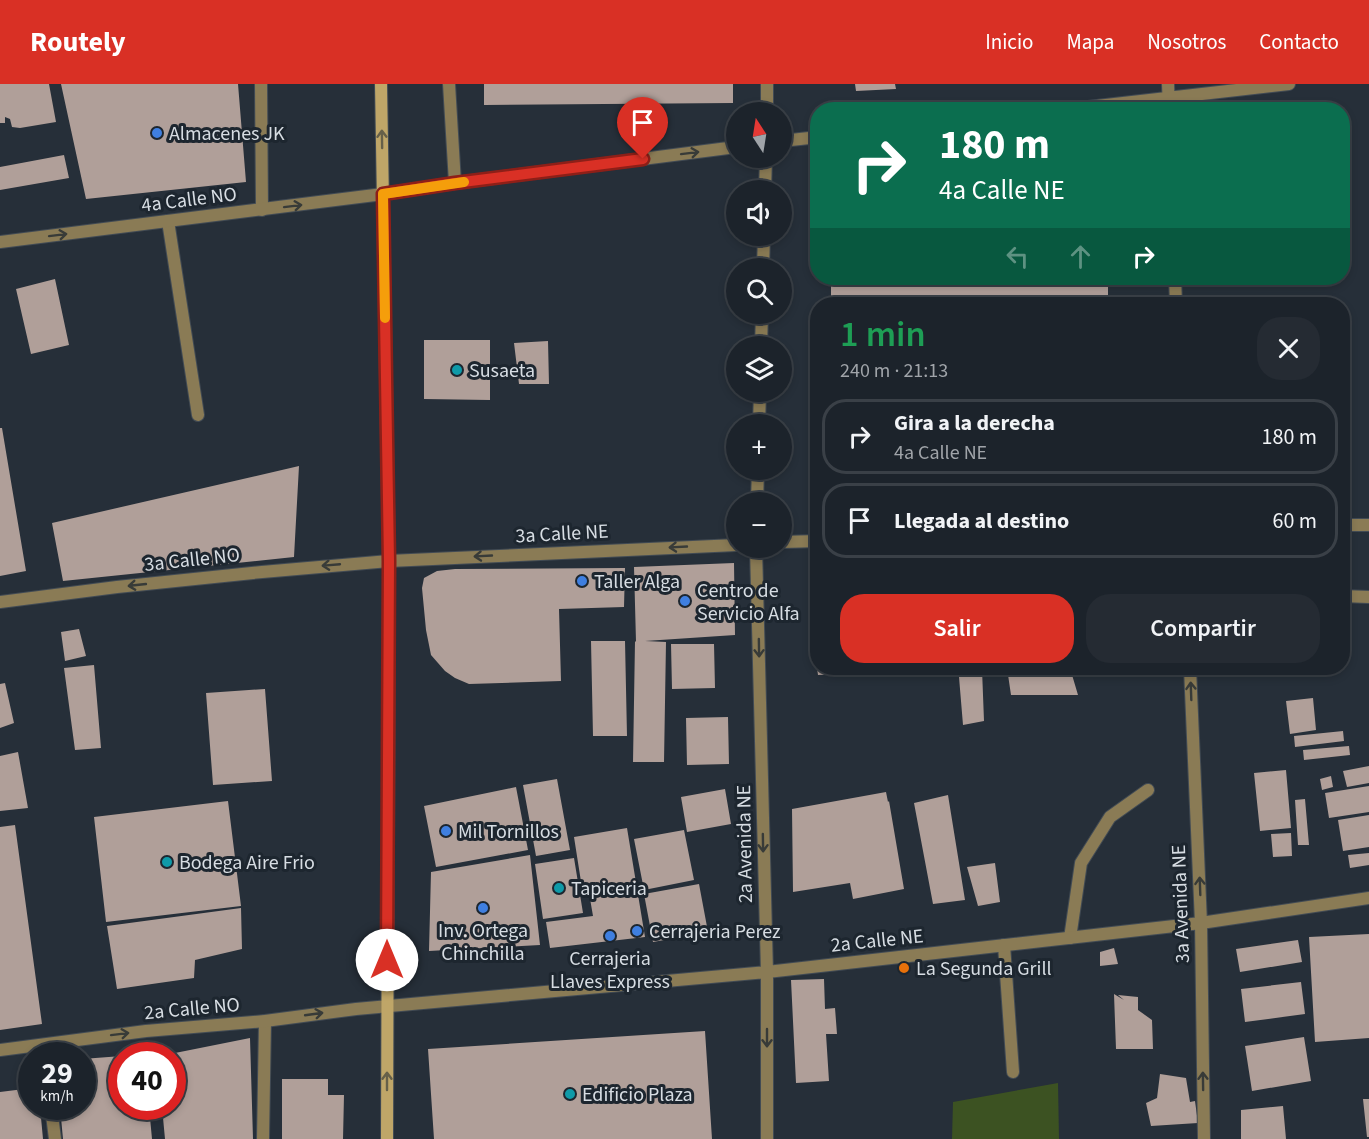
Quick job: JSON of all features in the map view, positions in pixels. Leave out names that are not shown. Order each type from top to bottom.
[{"type":"street","points":[[261,84],[262,210]]},
{"type":"street","points":[[381,84],[389,561],[387,1139]]},
{"type":"street","points":[[449,84],[455,183]]},
{"type":"street","points":[[767,84],[767,102]]},
{"type":"street","points":[[1168,84],[1169,102]]},
{"type":"street","points":[[1181,102],[1289,84]]},
{"type":"street","points":[[792,140],[810,138]]},
{"type":"street","name":"4a Calle NO","points":[[0,242],[262,210],[726,148]]},
{"type":"street","points":[[168,221],[198,415]]},
{"type":"street","points":[[1350,525],[1369,525]]},
{"type":"street","points":[[792,542],[810,541]]},
{"type":"street","name":"3a Calle NE","points":[[389,561],[726,544]]},
{"type":"street","name":"2a Avenida NE","points":[[756,558],[767,972],[767,1139]]},
{"type":"street","name":"3a Calle NO","points":[[0,602],[117,587],[389,561]]},
{"type":"street","points":[[1350,596],[1369,597]]},
{"type":"street","name":"3a Avenida NE","points":[[1190,675],[1201,923],[1204,1139]]},
{"type":"street","points":[[1070,938],[1081,862],[1110,817],[1148,790]]},
{"type":"street","name":"2a Calle NE","points":[[387,1007],[767,972],[1201,923],[1369,898]]},
{"type":"street","points":[[1004,945],[1013,1072]]},
{"type":"street","name":"2a Calle NO","points":[[88,1042],[146,1031],[265,1021],[387,1007]]},
{"type":"street","points":[[263,1139],[265,1021]]},
{"type":"street","name":"2a Calle NO","points":[[0,1050],[18,1050]]},
{"type":"street","points":[[53,1120],[55,1139]]},
{"type":"green space","points":[[1058,1083],[1059,1139],[952,1139],[953,1102]]},
{"type":"building","points":[[0,84],[49,84],[56,122],[20,128],[12,127],[10,119],[5,117],[5,123],[0,123]]},
{"type":"building","name":"Almacenes JK","points":[[61,84],[238,84],[246,182],[86,199]]},
{"type":"building","points":[[484,84],[733,84],[733,102],[726,103],[484,105]]},
{"type":"building","points":[[855,84],[895,84],[896,89],[856,91]]},
{"type":"building","points":[[64,155],[69,178],[0,190],[0,167]]},
{"type":"building","points":[[55,279],[69,345],[31,354],[16,289]]},
{"type":"building","points":[[831,285],[1108,285],[1108,297],[831,297]]},
{"type":"building","name":"Susaeta","points":[[424,340],[490,340],[490,400],[424,399]]},
{"type":"building","points":[[548,341],[549,384],[519,384],[514,343]]},
{"type":"building","points":[[0,428],[2,428],[26,571],[0,576]]},
{"type":"building","points":[[299,466],[294,557],[63,581],[52,523]]},
{"type":"building","name":"Centro de Servicio Alfa","points":[[734,563],[735,635],[645,641],[666,642],[664,762],[633,762],[636,642],[634,567]]},
{"type":"building","points":[[625,568],[624,607],[559,609],[561,681],[469,684],[445,671],[431,655],[422,588],[424,578],[437,571]]},
{"type":"building","points":[[79,629],[86,656],[65,661],[61,632]]},
{"type":"building","points":[[591,641],[625,641],[627,736],[593,736]]},
{"type":"building","points":[[671,644],[714,644],[715,688],[672,689]]},
{"type":"building","points":[[94,665],[101,748],[75,750],[64,668]]},
{"type":"building","points":[[982,675],[984,721],[963,725],[959,677]]},
{"type":"building","points":[[1008,675],[1072,675],[1078,695],[1011,695]]},
{"type":"building","points":[[5,683],[14,723],[0,728],[0,684]]},
{"type":"building","points":[[265,689],[272,781],[213,785],[206,693]]},
{"type":"building","points":[[1313,698],[1316,730],[1290,734],[1286,701]]},
{"type":"building","points":[[728,717],[729,764],[687,765],[686,718]]},
{"type":"building","points":[[1343,731],[1344,741],[1295,747],[1294,736]]},
{"type":"building","points":[[1349,746],[1350,755],[1304,760],[1303,750]]},
{"type":"building","points":[[18,752],[28,808],[0,811],[0,756]]},
{"type":"building","points":[[1369,766],[1369,783],[1347,787],[1343,771]]},
{"type":"building","points":[[1286,770],[1291,828],[1260,831],[1254,773]]},
{"type":"building","points":[[1331,776],[1333,787],[1322,790],[1320,779]]},
{"type":"building","points":[[557,779],[570,850],[536,856],[523,785]]},
{"type":"building","points":[[1369,786],[1369,812],[1329,818],[1325,793]]},
{"type":"building","points":[[516,787],[528,850],[436,867],[424,806]]},
{"type":"building","points":[[725,789],[731,824],[687,832],[681,797]]},
{"type":"building","points":[[886,792],[904,889],[853,899],[850,883],[793,892],[792,809]]},
{"type":"building","points":[[948,795],[965,900],[933,904],[914,803]]},
{"type":"building","points":[[1305,799],[1309,845],[1298,845],[1295,800]]},
{"type":"building","name":"Bodega Aire Frio","points":[[228,801],[241,906],[106,922],[94,817]]},
{"type":"building","points":[[1369,815],[1369,847],[1343,851],[1338,820]]},
{"type":"building","points":[[15,825],[42,1024],[0,1030],[0,827]]},
{"type":"building","points":[[627,828],[645,937],[550,948],[546,922],[593,916],[588,887],[582,888],[574,837]]},
{"type":"building","points":[[684,830],[694,880],[644,890],[634,839]]},
{"type":"building","points":[[1291,833],[1292,856],[1273,857],[1271,834]]},
{"type":"building","points":[[1369,853],[1369,865],[1350,868],[1348,855]]},
{"type":"building","name":"Inv. Ortega Chinchilla","points":[[530,855],[540,945],[429,951],[431,872]]},
{"type":"building","name":"Tapiceria","points":[[574,858],[583,913],[543,919],[535,864]]},
{"type":"building","points":[[995,863],[1000,902],[978,906],[967,867]]},
{"type":"building","points":[[699,884],[708,932],[653,942],[644,894]]},
{"type":"building","points":[[241,908],[242,949],[195,960],[194,978],[117,989],[107,926]]},
{"type":"building","points":[[1369,934],[1369,1038],[1315,1042],[1309,937]]},
{"type":"building","points":[[1298,940],[1302,962],[1240,972],[1236,949]]},
{"type":"building","points":[[1114,948],[1118,964],[1100,966],[1100,952]]},
{"type":"building","points":[[824,979],[825,1009],[835,1008],[837,1034],[826,1034],[829,1081],[796,1083],[791,980]]},
{"type":"building","points":[[1301,982],[1305,1014],[1245,1022],[1241,989]]},
{"type":"building","points":[[1114,994],[1124,1000],[1118,995],[1138,997],[1138,1010],[1152,1020],[1153,1049],[1116,1049]]},
{"type":"building","name":"Edificio Plaza","points":[[705,1031],[712,1139],[434,1139],[428,1049]]},
{"type":"building","points":[[1304,1037],[1311,1081],[1252,1091],[1245,1046]]},
{"type":"building","points":[[250,1038],[253,1139],[165,1139],[163,1120],[186,1120],[186,1051]]},
{"type":"building","points":[[108,1057],[108,1120],[150,1120],[152,1139],[63,1139],[61,1120],[96,1120],[96,1058]]},
{"type":"building","points":[[1160,1074],[1186,1078],[1190,1102],[1195,1101],[1198,1123],[1151,1126],[1146,1103],[1157,1098]]},
{"type":"building","points":[[282,1079],[328,1079],[328,1095],[344,1095],[343,1139],[282,1139]]},
{"type":"building","points":[[18,1090],[18,1120],[41,1120],[43,1139],[0,1139],[0,1092]]},
{"type":"building","points":[[1363,1099],[1369,1099],[1369,1137],[1367,1137]]},
{"type":"building","points":[[1283,1106],[1286,1139],[1241,1139],[1241,1110]]},
{"type":"slow traffic","points":[[385,318],[383,194],[464,182]]},
{"type":"place","name":"Almacenes JK","points":[[157,133]]},
{"type":"place","name":"Susaeta","points":[[457,370]]},
{"type":"place","name":"Taller Alga","points":[[582,581]]},
{"type":"place","name":"Centro de Servicio Alfa","points":[[685,601]]},
{"type":"place","name":"Mil Tornillos","points":[[446,831]]},
{"type":"place","name":"Bodega Aire Frio","points":[[167,862]]},
{"type":"place","name":"Tapiceria","points":[[559,888]]},
{"type":"place","name":"Inv. Ortega Chinchilla","points":[[483,908]]},
{"type":"place","name":"Cerrajeria Perez","points":[[637,931]]},
{"type":"place","name":"Cerrajeria Llaves Express","points":[[610,936]]},
{"type":"place","name":"La Segunda Grill","points":[[904,968]]},
{"type":"place","name":"Edificio Plaza","points":[[570,1094]]},
{"type":"route","points":[[387,960],[389,561],[383,194],[643,159]]}]
